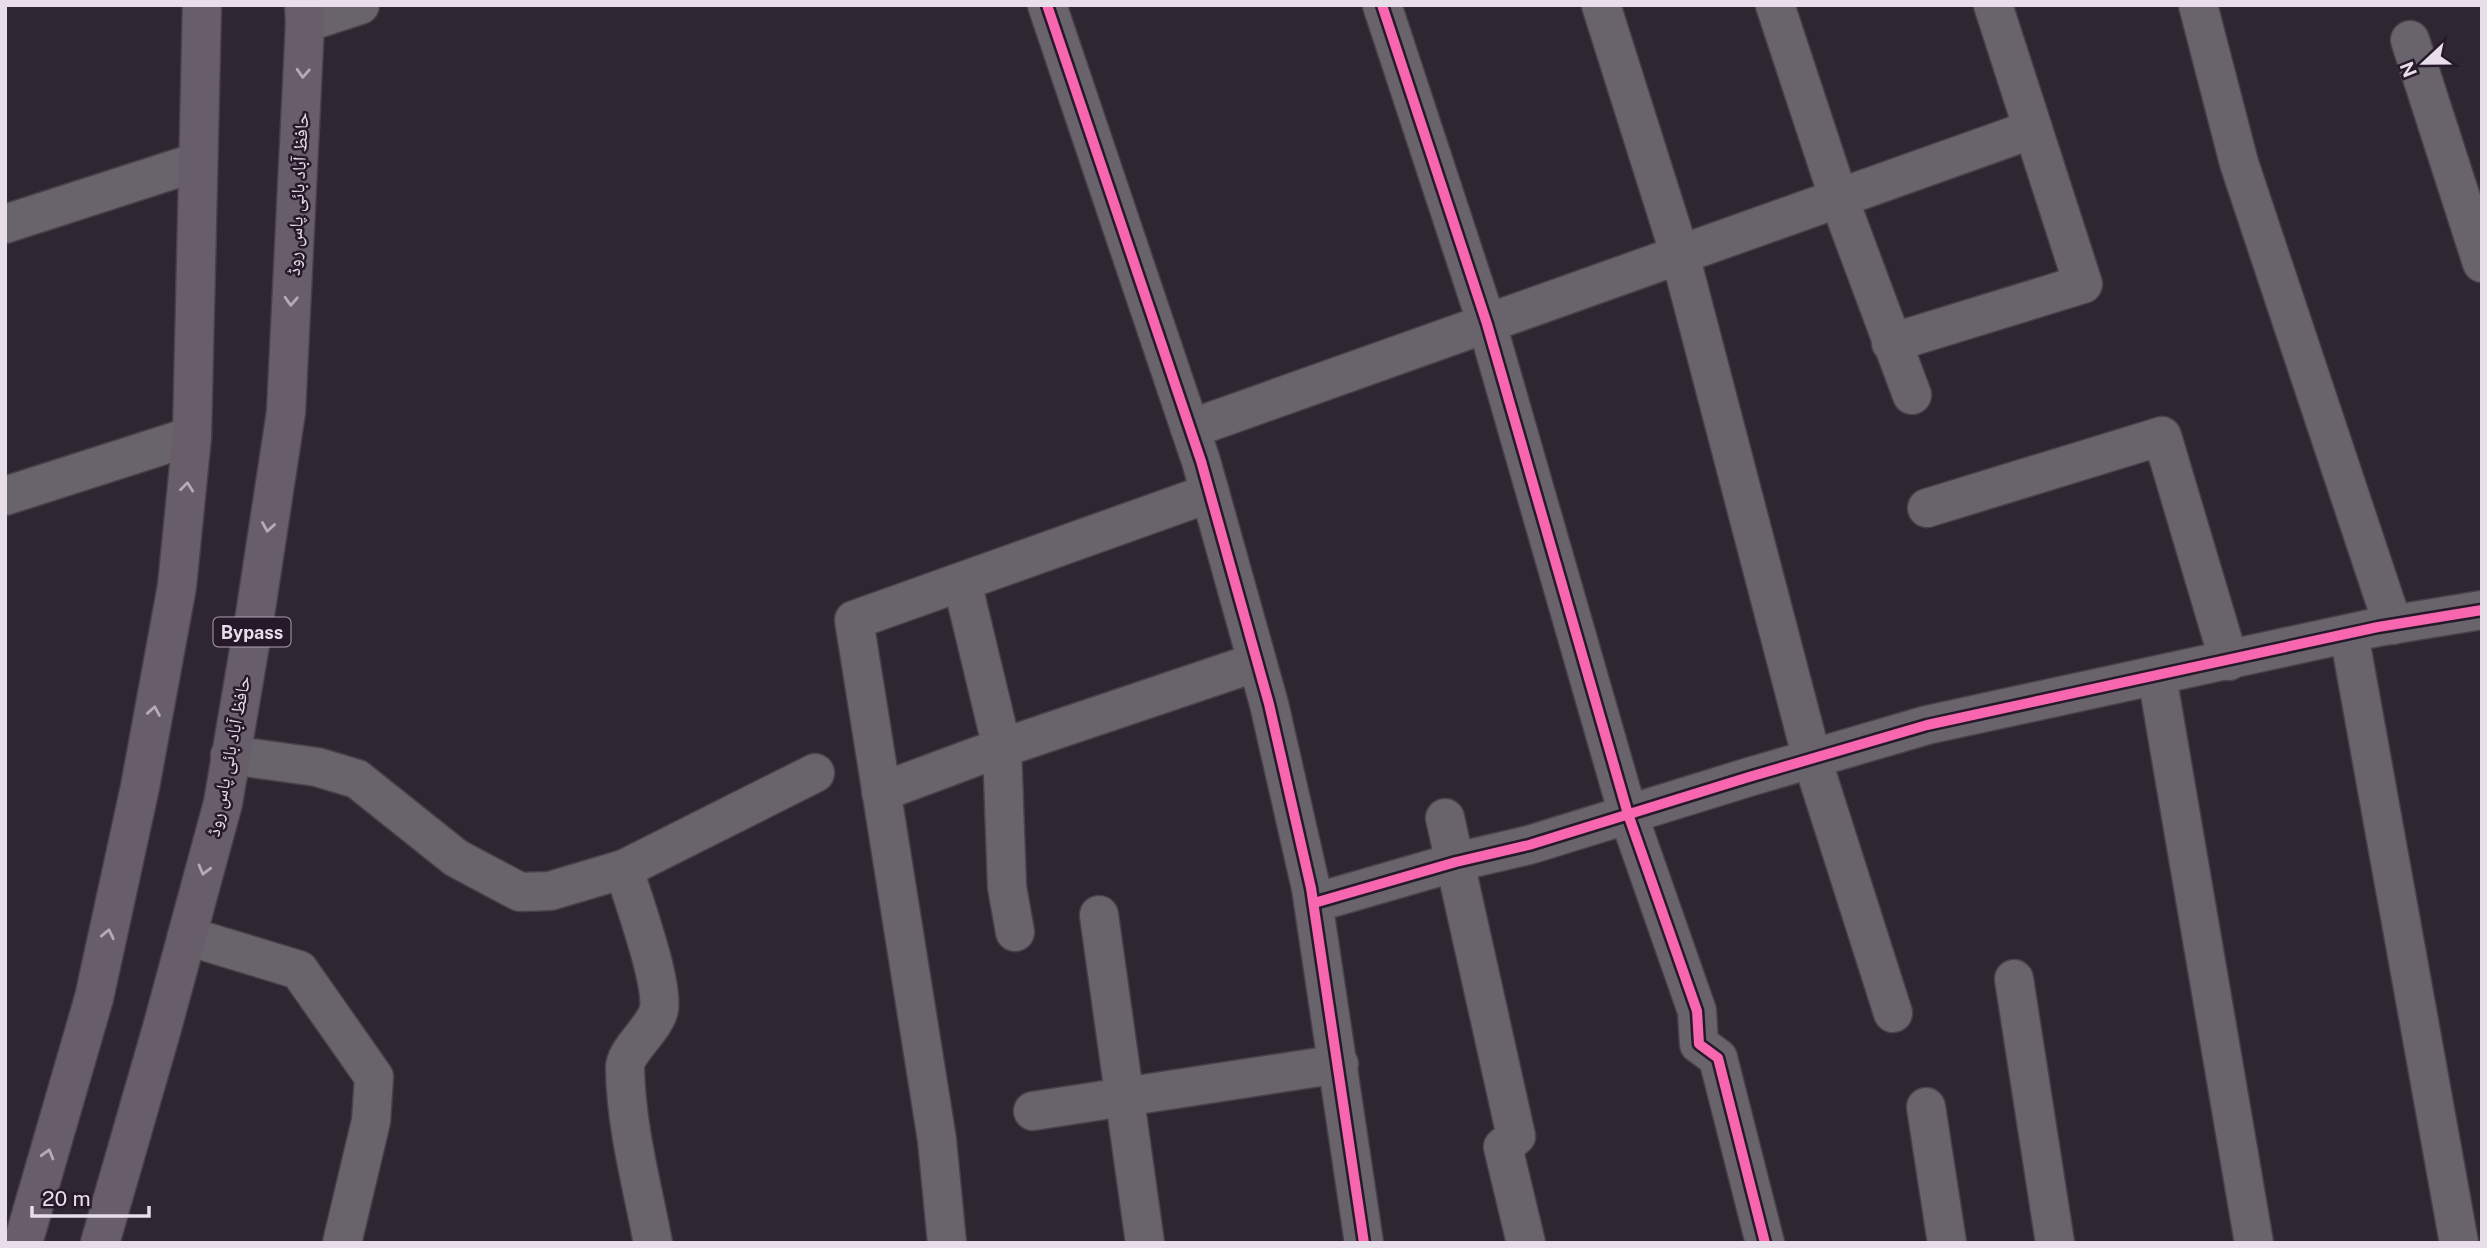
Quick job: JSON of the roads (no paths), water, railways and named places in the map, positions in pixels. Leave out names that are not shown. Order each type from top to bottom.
[{"type":"highway","points":[[18,1231],[94,998],[140,787],[177,586],[192,436],[202,5]]},
{"type":"highway","name":"حافظ آباد بائی پاس روڈ","points":[[100,1243],[223,803],[286,412],[304,14]]},
{"type":"street","points":[[304,14],[360,5]]},
{"type":"street","points":[[1047,5],[1190,429],[1272,717],[1314,903],[1364,1243]]},
{"type":"street","points":[[1382,5],[1487,324],[1628,814],[1697,1011],[1699,1044],[1718,1058],[1765,1243]]},
{"type":"street","points":[[1601,5],[1680,255],[1812,759],[1893,1013]]},
{"type":"street","points":[[1775,5],[1839,199],[1912,395]]},
{"type":"street","points":[[1891,343],[2083,284],[1993,5]]},
{"type":"street","points":[[2198,5],[2239,163],[2393,625]]},
{"type":"street","points":[[2410,40],[2482,263]]},
{"type":"street","points":[[1190,429],[2033,129]]},
{"type":"street","points":[[5,225],[197,162]]},
{"type":"street","points":[[5,496],[192,436]]},
{"type":"street","points":[[1927,508],[2162,436],[2230,661]]},
{"type":"street","points":[[947,1243],[937,1140],[854,620],[1210,493]]},
{"type":"street","points":[[962,582],[1002,748],[1007,887],[1015,932]]},
{"type":"street","points":[[1314,903],[1456,862],[1529,845],[1927,726],[2349,634],[2482,610]]},
{"type":"street","points":[[2349,634],[2459,1243]]},
{"type":"street","points":[[880,792],[1257,662]]},
{"type":"street","points":[[2157,676],[2253,1243]]},
{"type":"street","points":[[230,755],[317,767],[357,779],[456,858],[520,892],[550,891],[624,869],[815,773]]},
{"type":"street","points":[[1445,818],[1516,1136],[1503,1147],[1527,1243]]},
{"type":"street","points":[[624,869],[657,979],[659,1010],[624,1064],[630,1126],[653,1243]]},
{"type":"street","points":[[1099,915],[1145,1243]]},
{"type":"street","points":[[187,936],[299,971],[374,1077],[371,1121],[342,1243]]},
{"type":"street","points":[[2014,979],[2055,1243]]},
{"type":"street","points":[[1033,1111],[1339,1064]]},
{"type":"street","points":[[1926,1107],[1947,1243]]}]
